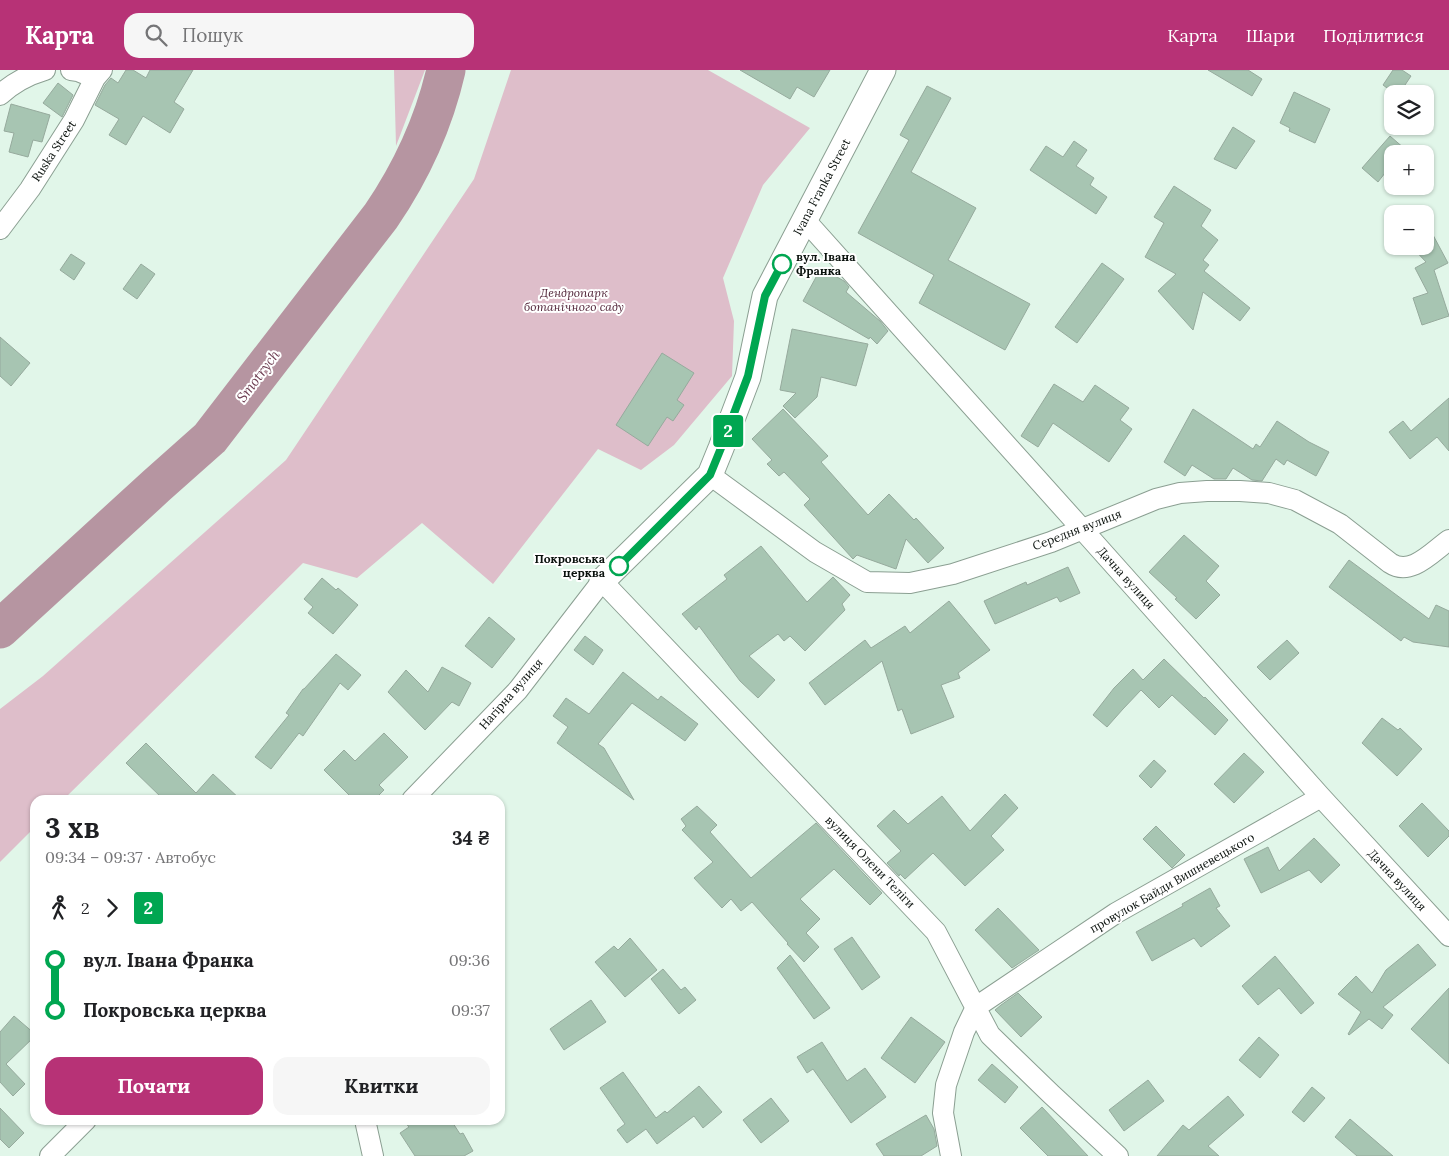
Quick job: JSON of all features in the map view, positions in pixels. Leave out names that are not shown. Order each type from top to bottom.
[{"type":"street","points":[[0,95],[6,89],[29,75],[45,70]]},
{"type":"street","points":[[71,70],[98,74]]},
{"type":"street","name":"Ivana Franka Street","points":[[602,581],[710,475],[748,376],[765,296],[883,70]]},
{"type":"street","name":"Ruska Street","points":[[0,230],[30,189],[74,120],[98,74]]},
{"type":"street","name":"Дачна вулиця","points":[[805,220],[1320,797],[1449,936]]},
{"type":"street","name":"Середня вулиця","points":[[710,475],[815,552],[867,582],[910,583],[952,574],[1051,542],[1156,499],[1180,493],[1240,491],[1269,493],[1295,500],[1340,524],[1390,563],[1403,568],[1412,566],[1449,540]]},
{"type":"street","name":"Нагірна вулиця","points":[[417,795],[518,690],[602,581]]},
{"type":"street","name":"вулиця Олени Теліги","points":[[602,581],[936,932],[990,1035],[1118,1156]]},
{"type":"street","name":"провулок Байди Вишневецького","points":[[976,1007],[1116,913],[1320,797]]},
{"type":"street","points":[[951,1156],[943,1113],[946,1085],[964,1032],[976,1007]]},
{"type":"street","points":[[50,1156],[81,1125]]},
{"type":"street","points":[[366,1125],[373,1156]]},
{"type":"green space","points":[[394,70],[425,70],[396,146]]},
{"type":"green space","name":"Дендропарк ботанічного саду","points":[[511,70],[708,70],[810,128],[763,185],[723,278],[734,321],[732,376],[674,445],[641,470],[598,449],[493,584],[422,523],[357,578],[303,563],[68,795],[30,795],[30,832],[0,862],[0,709],[43,676],[286,460],[474,179]]},
{"type":"building","points":[[126,70],[133,70],[146,78],[150,70],[193,70],[174,102],[184,109],[170,133],[143,116],[126,145],[109,135],[119,119],[95,105],[105,85],[111,78],[118,83]]},
{"type":"building","points":[[740,70],[830,70],[814,97],[797,87],[790,99]]},
{"type":"building","points":[[1208,70],[1248,70],[1262,79],[1252,96]]},
{"type":"building","points":[[1393,70],[1402,70],[1411,76],[1405,85],[1383,85]]},
{"type":"building","points":[[58,83],[73,95],[62,117],[43,103]]},
{"type":"building","points":[[927,86],[951,98],[911,172],[976,208],[948,260],[1030,304],[1005,350],[919,303],[934,275],[858,233],[909,140],[900,135]]},
{"type":"building","points":[[1294,92],[1330,109],[1315,143],[1289,131],[1290,128],[1280,123]]},
{"type":"building","points":[[11,104],[50,115],[42,142],[33,140],[28,157],[9,152],[14,133],[4,131]]},
{"type":"building","points":[[1233,127],[1255,141],[1236,169],[1214,159]]},
{"type":"building","points":[[1390,136],[1400,145],[1384,145],[1384,174],[1378,182],[1362,168]]},
{"type":"building","points":[[1074,141],[1087,150],[1076,166],[1094,178],[1090,185],[1107,197],[1096,214],[1030,170],[1046,146],[1063,157]]},
{"type":"building","points":[[1174,186],[1211,210],[1201,226],[1218,240],[1203,260],[1209,265],[1204,271],[1250,308],[1240,321],[1203,292],[1193,330],[1158,291],[1176,274],[1145,257],[1164,223],[1154,217]]},
{"type":"building","points":[[1434,237],[1448,263],[1434,270],[1449,316],[1422,325],[1413,298],[1428,293],[1415,268],[1426,262],[1419,255],[1434,255]]},
{"type":"building","points":[[71,254],[85,263],[74,280],[60,270]]},
{"type":"building","points":[[1102,263],[1124,279],[1077,343],[1055,327]]},
{"type":"building","points":[[141,264],[155,274],[137,299],[123,289]]},
{"type":"building","points":[[821,268],[844,281],[849,287],[846,292],[880,321],[888,331],[877,344],[870,337],[869,339],[803,301]]},
{"type":"building","points":[[792,329],[868,344],[856,386],[821,377],[817,397],[795,418],[783,406],[796,393],[780,390]]},
{"type":"building","points":[[0,337],[30,363],[11,386],[0,376]]},
{"type":"building","points":[[662,353],[694,373],[677,400],[684,405],[673,421],[667,417],[648,446],[616,425]]},
{"type":"building","points":[[1054,384],[1083,402],[1095,385],[1129,408],[1120,420],[1132,429],[1109,462],[1053,423],[1038,447],[1021,436]]},
{"type":"building","points":[[1449,398],[1449,451],[1437,437],[1410,459],[1389,432],[1403,421],[1411,431]]},
{"type":"building","points":[[783,409],[828,456],[821,462],[868,515],[889,494],[914,520],[916,518],[944,548],[928,563],[906,539],[896,569],[857,555],[853,559],[804,505],[810,499],[784,472],[779,476],[767,464],[772,460],[752,439]]},
{"type":"building","points":[[1193,409],[1253,449],[1256,444],[1260,447],[1277,421],[1309,442],[1329,452],[1316,476],[1287,460],[1284,465],[1276,459],[1262,481],[1252,480],[1233,468],[1226,479],[1214,479],[1192,465],[1185,476],[1164,462]]},
{"type":"building","points":[[1184,535],[1219,566],[1206,581],[1220,595],[1196,619],[1149,572]]},
{"type":"building","points":[[761,546],[807,602],[833,577],[850,595],[842,604],[845,610],[805,651],[790,636],[784,641],[778,634],[749,656],[775,680],[758,698],[740,681],[699,626],[696,630],[682,614],[727,579],[724,575]]},
{"type":"building","points":[[1349,560],[1429,619],[1436,605],[1449,611],[1449,647],[1413,642],[1404,637],[1401,641],[1329,587]]},
{"type":"building","points":[[1068,567],[1080,593],[1060,602],[1057,597],[995,624],[984,601],[1026,582],[1027,585]]},
{"type":"building","points":[[322,578],[336,590],[338,588],[358,605],[333,634],[308,613],[313,607],[304,599]]},
{"type":"building","points":[[949,601],[990,650],[958,673],[960,678],[941,685],[954,717],[911,734],[902,709],[898,711],[882,661],[825,705],[809,683],[865,640],[871,648],[905,626],[910,633]]},
{"type":"building","points":[[489,617],[515,639],[492,668],[465,646]]},
{"type":"building","points":[[585,636],[603,650],[593,665],[574,650]]},
{"type":"building","points":[[1287,640],[1299,653],[1270,680],[1257,667]]},
{"type":"building","points":[[336,654],[361,675],[348,690],[340,683],[303,736],[299,733],[271,769],[255,757],[289,715],[286,713],[303,689]]},
{"type":"building","points":[[1164,659],[1228,720],[1215,735],[1172,695],[1159,708],[1141,690],[1107,727],[1093,715],[1114,688],[1133,669],[1143,680]]},
{"type":"building","points":[[442,667],[471,683],[459,706],[452,702],[425,730],[388,692],[406,670],[428,692]]},
{"type":"building","points":[[623,672],[658,700],[661,696],[698,724],[685,741],[632,703],[598,744],[604,748],[634,800],[557,743],[568,727],[553,716],[566,698],[589,714]]},
{"type":"building","points":[[1382,718],[1398,730],[1400,728],[1422,749],[1397,776],[1362,743]]},
{"type":"building","points":[[384,733],[408,757],[379,785],[384,790],[379,795],[349,795],[324,770],[344,750],[355,761]]},
{"type":"building","points":[[146,743],[196,793],[213,774],[236,795],[159,795],[126,763]]},
{"type":"building","points":[[1244,753],[1264,772],[1234,803],[1214,784]]},
{"type":"building","points":[[1154,760],[1166,771],[1151,788],[1139,776]]},
{"type":"building","points":[[1005,794],[1018,808],[991,836],[1004,850],[965,886],[933,853],[905,879],[900,874],[899,876],[887,863],[901,851],[877,826],[894,810],[908,824],[942,796],[970,831]]},
{"type":"building","points":[[1422,803],[1449,831],[1449,836],[1428,857],[1399,826]]},
{"type":"building","points":[[697,806],[717,825],[710,832],[751,878],[816,823],[882,893],[870,905],[834,869],[800,899],[820,919],[806,933],[819,947],[804,962],[752,902],[741,911],[731,899],[722,908],[694,878],[713,862],[682,830],[686,826],[681,819]]},
{"type":"building","points":[[1156,826],[1185,855],[1172,868],[1143,839]]},
{"type":"building","points":[[1314,838],[1340,865],[1321,883],[1309,870],[1261,893],[1244,859],[1268,847],[1279,871]]},
{"type":"building","points":[[1210,888],[1220,906],[1216,908],[1230,926],[1201,947],[1194,938],[1152,961],[1136,932],[1183,906],[1182,904]]},
{"type":"building","points":[[998,908],[1039,950],[1012,968],[975,930]]},
{"type":"building","points":[[852,937],[880,977],[862,990],[834,949]]},
{"type":"building","points":[[630,938],[657,970],[625,997],[595,962],[614,946],[618,950]]},
{"type":"building","points":[[1418,944],[1436,965],[1383,1007],[1393,1015],[1382,1029],[1369,1019],[1349,1035],[1361,1012],[1338,994],[1356,976],[1372,993],[1386,970]]},
{"type":"building","points":[[790,955],[830,1008],[814,1019],[777,968]]},
{"type":"building","points":[[1275,956],[1314,1003],[1301,1014],[1279,988],[1258,1005],[1242,986]]},
{"type":"building","points":[[663,969],[681,990],[685,987],[696,1000],[679,1014],[651,979]]},
{"type":"building","points":[[1449,988],[1449,1064],[1411,1029]]},
{"type":"building","points":[[1018,993],[1042,1017],[1021,1037],[995,1010]]},
{"type":"building","points":[[591,1000],[606,1022],[564,1050],[550,1029]]},
{"type":"building","points":[[14,1016],[30,1030],[30,1041],[6,1064],[25,1084],[13,1096],[0,1082],[0,1032]]},
{"type":"building","points":[[911,1017],[945,1042],[915,1083],[881,1058]]},
{"type":"building","points":[[1259,1037],[1279,1055],[1260,1078],[1239,1060]]},
{"type":"building","points":[[822,1042],[847,1081],[865,1068],[886,1097],[851,1123],[813,1069],[807,1073],[797,1057]]},
{"type":"building","points":[[992,1064],[1018,1087],[1005,1103],[978,1080]]},
{"type":"building","points":[[623,1072],[656,1118],[665,1111],[667,1113],[699,1086],[722,1112],[703,1128],[694,1116],[657,1144],[646,1129],[627,1143],[617,1130],[625,1124],[600,1088]]},
{"type":"building","points":[[1148,1080],[1164,1101],[1124,1131],[1109,1110]]},
{"type":"building","points":[[1312,1087],[1325,1098],[1304,1122],[1292,1112]]},
{"type":"building","points":[[1228,1096],[1244,1115],[1208,1146],[1219,1156],[1157,1156],[1183,1125],[1189,1130]]},
{"type":"building","points":[[771,1098],[789,1121],[761,1143],[743,1120]]},
{"type":"building","points":[[1042,1107],[1088,1156],[1048,1156],[1020,1128]]},
{"type":"building","points":[[0,1108],[24,1133],[9,1148],[0,1139]]},
{"type":"building","points":[[926,1115],[934,1129],[937,1146],[921,1156],[884,1156],[876,1144]]},
{"type":"building","points":[[1350,1119],[1393,1156],[1357,1156],[1335,1137]]},
{"type":"building","points":[[407,1125],[454,1125],[460,1134],[463,1133],[473,1151],[464,1156],[415,1156],[400,1133],[409,1127]]},
{"type":"waterway","name":"Smotrych","points":[[0,629],[210,438],[381,216],[392,199],[412,164],[428,127],[446,70]]},
{"type":"bus line","name":"2","points":[[619,566],[710,475],[748,376],[765,296],[782,264]]},
{"type":"place","name":"вул. Івана Франка","points":[[782,264]]},
{"type":"place","name":"Покровська церква","points":[[619,566]]}]
